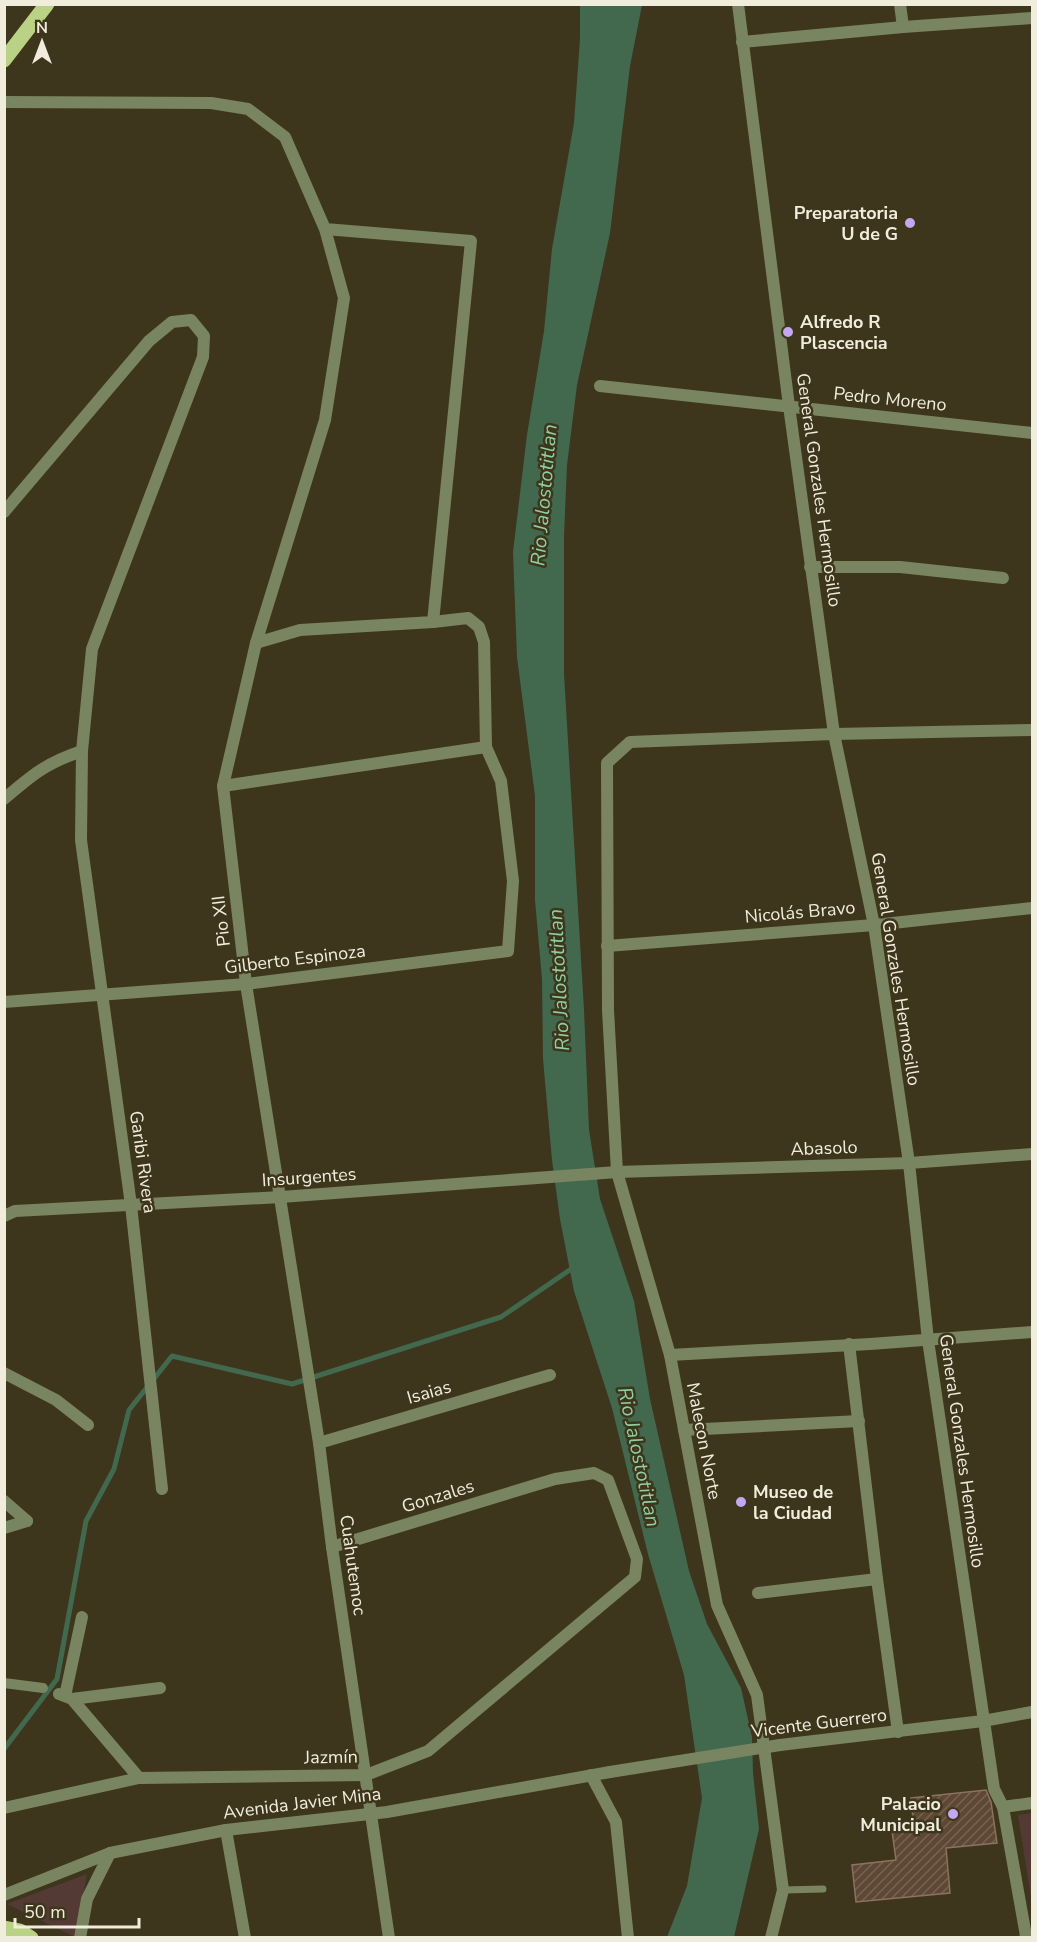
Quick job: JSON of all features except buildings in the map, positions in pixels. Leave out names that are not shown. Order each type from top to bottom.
[{"type":"main road","points":[[4,60],[47,4]]},
{"type":"main road","points":[[4,1928],[20,1931],[31,1938]]},
{"type":"street","name":"General Gonzales Hermosillo","points":[[738,4],[810,567],[834,734],[874,925],[909,1163],[928,1340],[983,1721],[994,1789],[1003,1807],[1025,1938]]},
{"type":"street","points":[[900,4],[903,27]]},
{"type":"street","points":[[742,42],[1032,18]]},
{"type":"street","name":"Pio XII","points":[[4,102],[210,103],[248,109],[285,137],[324,229],[344,298],[324,420],[256,643],[224,786],[246,984],[281,1197]]},
{"type":"street","points":[[324,229],[471,241],[433,622]]},
{"type":"street","name":"Garibi Rivera","points":[[4,512],[149,341],[172,322],[190,320],[204,336],[204,357],[92,649],[82,751],[81,840],[130,1205],[162,1489]]},
{"type":"street","name":"Pedro Moreno","points":[[600,386],[1032,433]]},
{"type":"street","points":[[810,567],[900,567],[1003,578]]},
{"type":"street","points":[[224,786],[486,747],[484,642],[479,627],[468,618],[300,630],[256,643]]},
{"type":"street","name":"Malecon Norte","points":[[771,1938],[783,1890],[757,1695],[717,1605],[670,1354],[617,1172],[608,1010],[607,763],[630,742],[834,734],[1032,730]]},
{"type":"street","name":"Gilberto Espinoza","points":[[9,1002],[246,984],[508,951],[513,881],[501,781],[486,747]]},
{"type":"street","points":[[4,799],[37,771],[82,751]]},
{"type":"street","name":"Nicolás Bravo","points":[[607,946],[874,925],[1032,908]]},
{"type":"street","name":"Abasolo","points":[[617,1172],[909,1163],[1032,1154]]},
{"type":"street","name":"Insurgentes","points":[[4,1216],[15,1211],[281,1197],[603,1175],[617,1172]]},
{"type":"street","name":"Cuahutemoc","points":[[281,1197],[319,1443],[389,1938]]},
{"type":"street","points":[[670,1354],[1032,1332]]},
{"type":"street","points":[[849,1344],[898,1732]]},
{"type":"street","points":[[4,1374],[56,1400],[88,1425]]},
{"type":"street","name":"Isaias","points":[[319,1443],[550,1375]]},
{"type":"street","points":[[684,1430],[859,1421]]},
{"type":"street","name":"Gonzales","points":[[332,1547],[555,1479],[594,1473],[608,1480],[637,1559],[635,1577],[603,1604]]},
{"type":"street","points":[[4,1502],[27,1521],[4,1528]]},
{"type":"street","points":[[758,1593],[877,1579]]},
{"type":"street","name":"Jazmín","points":[[4,1808],[139,1778],[366,1775],[428,1751],[603,1604]]},
{"type":"street","points":[[65,1697],[82,1617]]},
{"type":"street","points":[[4,1683],[43,1688]]},
{"type":"street","points":[[65,1697],[160,1688]]},
{"type":"street","points":[[65,1697],[139,1778]]},
{"type":"street","name":"Vicente Guerrero","points":[[610,1772],[780,1745],[983,1721],[1032,1712]]},
{"type":"street","name":"Avenida Javier Mina","points":[[4,1895],[110,1853],[226,1830],[372,1813],[610,1772]]},
{"type":"street","points":[[591,1775],[616,1822],[628,1938]]},
{"type":"street","points":[[1003,1807],[1032,1803]]},
{"type":"street","points":[[226,1830],[245,1938]]},
{"type":"street","points":[[80,1938],[87,1899],[110,1853]]},
{"type":"lane","points":[[783,1890],[823,1889]]},
{"type":"shaded area","points":[[1032,1813],[1032,1904],[1018,1815]]},
{"type":"shaded area","points":[[87,1874],[75,1937],[7,1904]]},
{"type":"water","name":"Rio Jalostotitlan","points":[[580,5],[642,5],[630,66],[610,233],[577,385],[567,465],[564,536],[564,674],[589,1130],[600,1199],[634,1301],[650,1399],[689,1571],[707,1624],[741,1688],[752,1737],[759,1829],[734,1937],[667,1937],[687,1886],[702,1798],[684,1675],[648,1554],[612,1408],[574,1291],[560,1219],[552,1160],[543,1059],[542,979],[535,900],[535,796],[517,657],[513,552],[527,435],[544,331],[552,249],[574,123]]},
{"type":"waterway","points":[[4,1749],[57,1679],[86,1521],[114,1469],[129,1410],[172,1356],[292,1384],[501,1317],[574,1267]]},
{"type":"place","name":"Preparatoria U de G","points":[[910,223]]},
{"type":"place","name":"Alfredo R Plascencia","points":[[788,332]]},
{"type":"place","name":"Museo de la Ciudad","points":[[741,1502]]},
{"type":"place","name":"Palacio Municipal","points":[[953,1814]]}]
